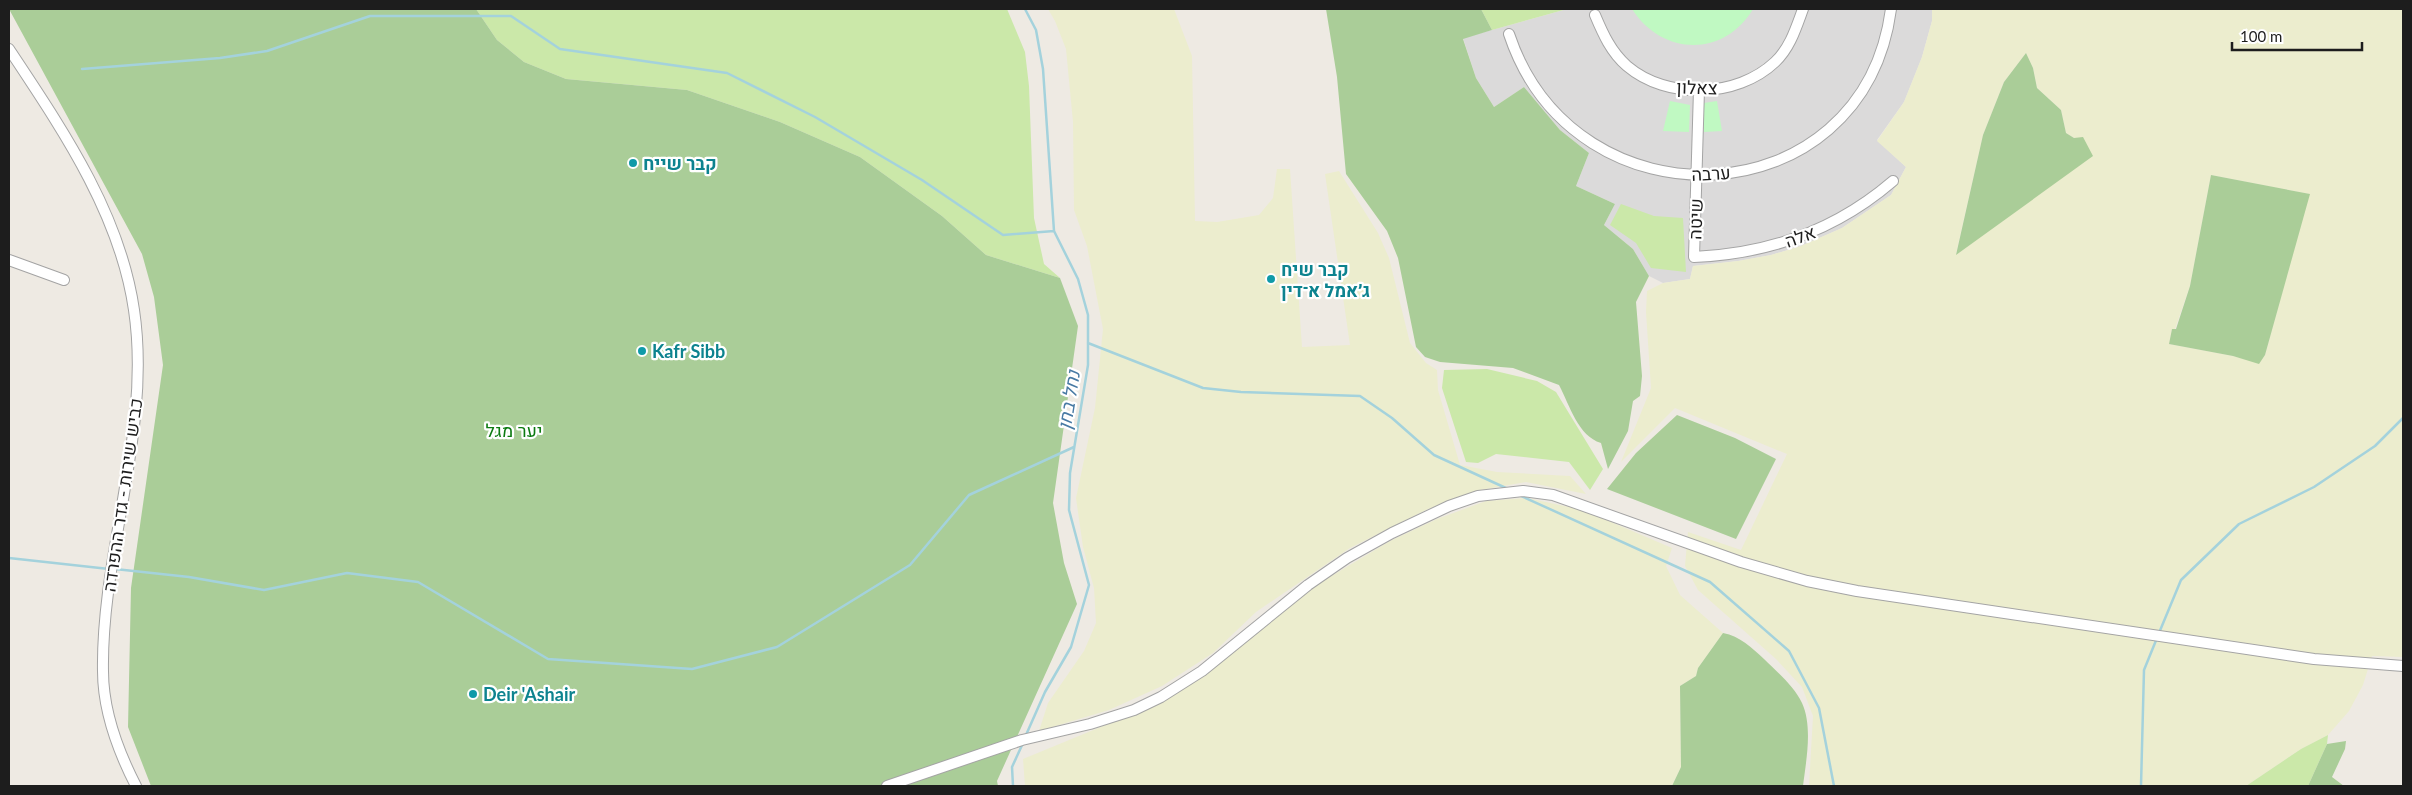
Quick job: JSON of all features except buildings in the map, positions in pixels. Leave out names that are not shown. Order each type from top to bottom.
[{"type":"street","name":"ערבה","points":[[1509,34],[1516,55],[1534,88],[1556,116],[1581,136],[1603,150],[1632,164],[1664,172],[1696,175],[1752,169],[1781,160],[1826,130],[1857,98],[1868,80],[1884,43],[1891,9]]},
{"type":"street","name":"צאלון","points":[[1595,15],[1609,46],[1629,67],[1655,82],[1679,88],[1699,90],[1732,87],[1762,72],[1784,51],[1800,12]]},
{"type":"street","name":"כביש שירות - גדר ההפרדה","points":[[9,49],[50,112],[102,202],[125,269],[134,310],[137,348],[134,431],[114,550],[104,629],[102,672],[108,709],[117,745],[136,786]]},
{"type":"street","name":"שיטה","points":[[1694,258],[1699,90]]},
{"type":"street","name":"אלה","points":[[1694,258],[1746,252],[1815,232],[1857,209],[1893,180]]},
{"type":"street","points":[[9,260],[64,280]]},
{"type":"street","points":[[887,786],[1022,740],[1090,724],[1134,710],[1161,697],[1202,672],[1308,585],[1347,558],[1392,533],[1449,506],[1478,496],[1508,491],[1553,495],[1741,562],[1841,587],[2009,615],[2314,659],[2403,666]]},
{"type":"shaded area","points":[[1567,9],[1932,9],[1932,21],[1922,57],[1904,102],[1877,140],[1906,167],[1891,195],[1842,228],[1801,246],[1771,255],[1693,266],[1690,279],[1663,283],[1649,276],[1633,249],[1604,225],[1615,204],[1576,186],[1589,153],[1560,130],[1524,87],[1494,107],[1476,78],[1463,38]]},
{"type":"green space","name":"יער מגל","points":[[9,9],[476,9],[497,40],[524,62],[566,79],[687,90],[780,122],[860,157],[942,216],[986,255],[1060,278],[1078,326],[1053,503],[1064,563],[1077,604],[997,781],[998,786],[151,786],[128,727],[131,588],[163,365],[154,297],[142,254]]},
{"type":"green space","points":[[476,9],[1007,9],[1025,52],[1029,86],[1034,218],[1044,264],[1060,278],[986,255],[942,216],[860,157],[780,122],[687,90],[566,79],[524,62],[497,40]]},
{"type":"green space","points":[[1048,9],[1174,9],[1192,56],[1195,221],[1217,222],[1259,215],[1273,198],[1277,169],[1290,169],[1302,347],[1350,345],[1325,174],[1339,171],[1378,233],[1389,258],[1410,343],[1426,363],[1437,370],[1438,390],[1460,465],[1497,472],[1570,476],[1586,494],[1526,482],[1480,490],[1428,509],[1350,548],[1256,612],[1213,653],[1162,686],[1109,710],[1039,731],[1048,703],[1084,651],[1096,623],[1094,588],[1083,547],[1076,498],[1095,408],[1103,329],[1087,246],[1074,210],[1073,122],[1066,49]]},
{"type":"green space","points":[[1326,9],[1481,9],[1492,30],[1463,39],[1476,78],[1494,107],[1524,87],[1560,130],[1589,153],[1576,186],[1615,204],[1604,225],[1633,249],[1649,276],[1636,302],[1642,376],[1640,396],[1633,401],[1628,431],[1608,469],[1601,443],[1586,434],[1571,411],[1559,385],[1513,368],[1440,362],[1425,357],[1416,347],[1398,258],[1387,231],[1346,174],[1337,77]]},
{"type":"green space","points":[[1481,9],[1567,9],[1492,30]]},
{"type":"green space","points":[[1632,9],[1753,9],[1741,25],[1726,36],[1710,43],[1693,45],[1676,43],[1659,36],[1645,25]]},
{"type":"green space","points":[[1932,9],[2403,9],[2403,657],[2372,656],[2363,685],[2349,711],[2328,735],[2301,749],[2246,786],[1809,786],[1813,716],[1802,687],[1776,659],[1698,590],[1685,566],[1688,532],[1741,550],[1787,454],[1675,408],[1621,462],[1651,388],[1646,312],[1647,291],[1663,283],[1690,279],[1693,266],[1771,255],[1801,246],[1842,228],[1891,195],[1906,167],[1877,141],[1904,102],[1922,57],[1932,21]],"holes":[[[2026,53],[2033,68],[2037,88],[2061,110],[2066,133],[2074,138],[1956,254],[1983,135],[2004,82]],[[2211,175],[2309,194],[2265,355],[2259,363],[2169,344],[2172,329],[2175,329],[2190,286]]]},
{"type":"green space","points":[[2026,53],[2033,68],[2037,88],[2061,110],[2066,133],[2074,138],[2083,137],[2093,156],[1956,255],[1983,135],[2004,82]]},
{"type":"green space","points":[[1670,101],[1690,105],[1689,132],[1663,131]]},
{"type":"green space","points":[[1717,101],[1722,131],[1704,132],[1704,103]]},
{"type":"green space","points":[[2211,175],[2310,194],[2265,355],[2259,364],[2233,356],[2169,344],[2172,329],[2176,329],[2190,286]]},
{"type":"green space","points":[[1621,204],[1654,216],[1683,218],[1686,272],[1651,268],[1636,243],[1610,225]]},
{"type":"green space","points":[[1487,369],[1537,381],[1556,392],[1603,469],[1590,490],[1569,462],[1496,454],[1478,463],[1466,462],[1442,388],[1444,370]]},
{"type":"green space","points":[[1677,415],[1735,438],[1776,459],[1736,539],[1607,489],[1636,453]]},
{"type":"green space","points":[[1527,498],[1583,510],[1672,548],[1666,566],[1680,595],[1723,633],[1698,668],[1696,676],[1680,686],[1681,767],[1672,786],[1025,786],[1023,759],[1154,705],[1253,634],[1318,584],[1390,541],[1437,519],[1486,501]]},
{"type":"green space","points":[[1723,633],[1740,640],[1755,651],[1780,674],[1799,697],[1805,712],[1808,733],[1803,786],[1672,786],[1681,767],[1680,686],[1696,676],[1698,668]]},
{"type":"green space","points":[[2328,735],[2327,744],[2308,786],[2246,786],[2301,749]]},
{"type":"green space","points":[[2346,741],[2345,749],[2332,777],[2344,786],[2308,786],[2327,744]]},
{"type":"waterway","name":"נחל בחן","points":[[1025,9],[1036,30],[1043,69],[1054,231],[1078,279],[1088,315],[1088,365],[1070,473],[1069,510],[1089,585],[1071,647],[1045,692],[1026,735]]},
{"type":"waterway","points":[[82,69],[220,58],[267,51],[370,16],[511,16],[560,49],[727,73],[815,117],[922,180],[1003,235],[1054,231]]},
{"type":"waterway","points":[[1088,343],[1203,388],[1241,392],[1360,396],[1392,418],[1434,455],[1508,489]]},
{"type":"waterway","points":[[2159,633],[2181,580],[2239,524],[2314,487],[2375,446],[2403,418]]},
{"type":"waterway","points":[[115,569],[189,577],[264,590],[347,573],[418,582],[548,659],[692,669],[777,647],[910,565],[969,495],[1074,447]]},
{"type":"waterway","points":[[1519,495],[1710,582],[1789,651],[1819,708],[1834,786]]},
{"type":"waterway","points":[[9,558],[109,569]]},
{"type":"waterway","points":[[2141,786],[2144,670],[2157,638]]},
{"type":"waterway","name":"נחל בחן","points":[[1013,786],[1012,767],[1023,743]]},
{"type":"place","name":"קבר שייח","points":[[633,163]]},
{"type":"place","name":"קבר שיח ג׳אמל א־דין","points":[[1271,279]]},
{"type":"place","name":"Kafr Sibb","points":[[642,351]]},
{"type":"place","name":"Deir 'Ashair","points":[[473,694]]}]
